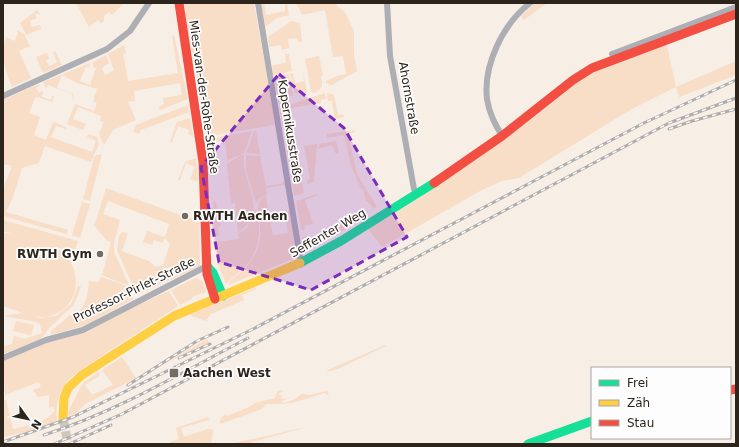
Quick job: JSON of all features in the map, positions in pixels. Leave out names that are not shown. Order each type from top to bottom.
[{"type":"street","points":[[3,96],[107,49],[130,31],[149,3]]},
{"type":"street","name":"Mies-van-der-Rohe-Straße","points":[[179,3],[203,162],[207,274],[219,297]]},
{"type":"street","name":"Kopernikusstraße","points":[[258,3],[302,263]]},
{"type":"street","name":"Ahornstraße","points":[[387,3],[390,56],[414,189],[417,194]]},
{"type":"street","points":[[502,136],[493,120],[487,98],[489,71],[502,37],[514,18],[530,3]]},
{"type":"street","name":"Seffenter Weg","points":[[614,59],[612,54],[736,7]]},
{"type":"street","name":"Seffenter Weg","points":[[63,418],[62,411],[64,398],[68,388],[82,375],[174,316],[302,263],[417,194],[502,136],[573,80],[592,68],[736,14]]},
{"type":"street","name":"Professor-Pirlet-Straße","points":[[3,358],[43,341],[83,330],[207,266]]},
{"type":"street","points":[[528,444],[591,421]]},
{"type":"highlighted area","points":[[279,74],[344,128],[407,237],[311,290],[219,262],[201,167]]},
{"type":"shaded area","points":[[76,3],[124,3],[112,15],[109,12],[104,16],[104,21],[101,23],[98,20],[89,27]]},
{"type":"shaded area","points":[[185,3],[254,3],[275,123],[274,125],[233,132],[232,129],[229,130],[228,133],[208,136],[187,27]]},
{"type":"shaded area","points":[[261,3],[264,3],[266,15],[285,11],[285,5],[287,3],[289,15],[277,18],[265,27]]},
{"type":"shaded area","points":[[296,3],[337,3],[337,6],[345,12],[354,31],[354,55],[357,71],[332,85],[326,83],[326,81],[337,76],[346,74],[343,56],[333,57],[325,10],[302,15]]},
{"type":"shaded area","points":[[535,3],[547,3],[524,20],[521,16]]},
{"type":"shaded area","points":[[37,10],[40,14],[35,14],[37,18],[30,21],[32,27],[40,25],[41,29],[26,35],[20,23]]},
{"type":"shaded area","points":[[291,21],[300,23],[302,42],[298,42],[297,38],[288,39],[289,48],[282,50],[281,45],[269,47],[268,37]]},
{"type":"shaded area","points":[[17,30],[24,34],[30,46],[19,51],[31,78],[12,87],[5,68],[3,49],[6,37],[14,41],[18,33]]},
{"type":"shaded area","points":[[174,35],[188,99],[160,110],[158,107],[164,104],[163,98],[182,95],[180,83],[134,91],[135,101],[128,102],[136,120],[113,130],[104,145],[99,134],[104,122],[100,121],[101,116],[78,107],[73,119],[86,124],[83,130],[67,124],[75,104],[94,111],[97,103],[93,102],[97,89],[77,83],[62,75],[57,88],[73,94],[72,99],[72,94],[48,85],[46,89],[43,82],[90,63],[89,68],[86,67],[80,81],[90,85],[96,68],[93,67],[93,62],[106,55],[109,63],[102,68],[105,75],[114,70],[108,54],[124,45],[126,53],[123,54],[128,81],[178,73],[172,36]]},
{"type":"shaded area","points":[[665,44],[667,45],[676,87],[630,110],[519,178],[502,181],[480,191],[382,247],[368,229],[416,200],[522,126],[578,82],[594,72]]},
{"type":"shaded area","points":[[55,51],[62,65],[43,73],[36,57],[47,53],[49,59],[46,60],[49,66],[57,62],[53,53]]},
{"type":"shaded area","points":[[285,54],[289,54],[292,71],[273,75],[272,65],[286,63]]},
{"type":"shaded area","points":[[319,56],[323,76],[321,76],[322,87],[313,93],[311,91],[305,59]]},
{"type":"shaded area","points":[[736,61],[736,75],[679,97],[676,87]]},
{"type":"shaded area","points":[[303,72],[307,91],[304,97],[303,92],[295,93],[290,74],[293,73],[295,83],[304,81]]},
{"type":"shaded area","points":[[289,74],[293,96],[280,98],[281,102],[278,102],[274,77]]},
{"type":"shaded area","points":[[39,84],[40,85],[36,88],[39,93],[42,91],[41,87],[43,92],[42,97],[51,100],[52,96],[54,96],[52,102],[37,97],[35,98],[29,113],[40,117],[34,135],[46,140],[53,122],[66,127],[66,129],[56,126],[51,137],[92,152],[96,141],[87,137],[88,134],[97,137],[99,144],[91,162],[45,146],[39,163],[22,168],[12,200],[6,212],[68,230],[67,234],[3,216],[3,189],[12,166],[3,164],[3,100]]},
{"type":"shaded area","points":[[325,93],[326,99],[321,100],[321,103],[285,109],[288,126],[284,134],[279,108]]},
{"type":"shaded area","points":[[327,93],[334,95],[338,115],[343,114],[344,117],[335,119],[332,101],[328,101]]},
{"type":"shaded area","points":[[188,105],[189,112],[141,130],[139,134],[133,132],[136,125]]},
{"type":"shaded area","points":[[190,118],[193,136],[188,134],[189,130],[178,126],[172,142],[170,142],[177,122]]},
{"type":"shaded area","points":[[355,130],[355,132],[348,134],[357,174],[377,207],[373,209],[366,201],[363,189],[361,189],[351,166],[344,135],[327,138],[327,134]]},
{"type":"shaded area","points":[[252,131],[244,153],[227,161],[225,141],[217,142],[217,147],[211,149],[211,158],[208,139]]},
{"type":"shaded area","points":[[254,131],[256,131],[260,154],[246,153]]},
{"type":"shaded area","points":[[336,141],[339,153],[336,154],[332,145],[319,149],[319,144]]},
{"type":"shaded area","points":[[317,144],[314,182],[307,184],[307,180],[310,179],[304,146]]},
{"type":"shaded area","points":[[296,148],[304,193],[294,196],[287,149]]},
{"type":"shaded area","points":[[102,154],[90,201],[83,199],[94,158],[96,155]]},
{"type":"shaded area","points":[[241,155],[244,155],[244,166],[254,206],[248,224],[238,233],[235,203],[231,204],[227,164]]},
{"type":"shaded area","points":[[246,155],[260,156],[266,186],[283,183],[284,180],[286,188],[284,185],[266,188],[267,195],[260,198],[256,203],[246,171]]},
{"type":"shaded area","points":[[196,158],[198,182],[190,179],[195,167],[186,163],[180,180],[178,180],[185,162]]},
{"type":"shaded area","points":[[106,188],[199,222],[200,266],[137,295],[117,250],[119,236],[122,232],[128,233],[122,251],[149,261],[156,267],[163,265],[170,244],[165,238],[162,243],[154,240],[152,245],[143,242],[147,231],[165,237],[169,224],[108,201],[103,214],[120,220],[114,243],[114,252],[129,285],[102,275],[111,242],[107,241],[93,224],[95,224]]},
{"type":"shaded area","points":[[316,194],[317,196],[305,200],[313,224],[304,226],[305,229],[301,230],[296,201]]},
{"type":"shaded area","points":[[266,196],[273,235],[288,233],[284,211],[289,211],[298,257],[228,285],[252,260],[256,251],[260,238],[258,208],[261,199]]},
{"type":"shaded area","points":[[82,202],[90,204],[80,238],[72,235]]},
{"type":"shaded area","points":[[213,202],[216,202],[217,209],[220,209],[221,226],[218,227],[219,236],[215,236]]},
{"type":"shaded area","points":[[256,208],[259,223],[257,247],[250,261],[245,267],[226,284],[217,261],[215,242],[239,239],[238,234],[247,228]]},
{"type":"shaded area","points":[[351,219],[353,219],[355,223],[333,236],[326,237],[325,234],[332,232],[330,228],[346,221],[352,222]]},
{"type":"shaded area","points":[[3,220],[78,241],[75,251],[54,247],[68,258],[73,267],[75,276],[76,285],[74,294],[64,309],[55,314],[40,317],[29,315],[3,306],[3,233],[13,234],[3,231]]},
{"type":"shaded area","points":[[322,235],[323,241],[305,250],[302,237],[307,236],[308,240]]},
{"type":"shaded area","points":[[102,277],[130,287],[133,299],[86,325],[51,335],[51,331],[75,311],[78,313],[81,310],[86,298],[89,281],[99,282],[100,278]]},
{"type":"shaded area","points":[[196,278],[202,281],[206,292],[192,297],[192,299],[180,305],[171,290]]},
{"type":"shaded area","points":[[78,286],[81,286],[74,305],[49,328],[41,339],[3,354],[3,347],[12,344],[14,336],[25,339],[42,333],[40,324],[37,322],[3,316],[21,313],[41,318],[56,316],[71,304]]},
{"type":"shaded area","points":[[255,288],[256,289],[242,295],[244,300],[211,314],[206,321],[189,315]]},
{"type":"shaded area","points":[[169,291],[178,306],[76,373],[66,383],[58,400],[56,414],[57,421],[32,431],[3,437],[3,401],[6,400],[13,429],[42,421],[55,410],[53,407],[49,408],[49,395],[38,397],[33,390],[41,387],[39,382],[5,395],[3,361],[44,344],[87,332],[123,312]]},
{"type":"shaded area","points":[[16,321],[34,325],[31,335],[13,331]]},
{"type":"shaded area","points":[[207,339],[209,343],[169,361]]},
{"type":"shaded area","points":[[385,345],[386,346],[340,368],[327,372],[328,370]]},
{"type":"shaded area","points":[[122,357],[136,378],[85,404],[77,413],[68,416],[68,412],[83,383],[99,372],[100,375],[85,385],[92,395],[113,385],[102,370]]},
{"type":"shaded area","points":[[282,390],[284,391],[278,394],[283,397],[278,398],[285,399],[294,396],[282,401],[283,403],[293,400],[302,394],[310,395],[327,391],[329,396],[325,393],[296,402],[282,404],[266,404],[262,409],[220,424],[220,420],[225,414],[227,416],[255,403],[275,398],[277,392]]},
{"type":"shaded area","points":[[208,417],[209,420],[181,428],[184,437],[208,429],[213,430],[211,444],[170,444],[170,442],[179,439],[176,428]]},
{"type":"shaded area","points":[[304,428],[245,444],[230,444]]},
{"type":"tunnel","points":[[63,418],[68,444]]},
{"type":"railway","points":[[3,442],[73,417],[253,329],[644,123],[736,80]]},
{"type":"railway","points":[[54,444],[122,414],[669,123],[736,98]]},
{"type":"railway","points":[[669,129],[736,109]]},
{"type":"railway","points":[[128,385],[197,341],[228,327]]},
{"type":"railway","points":[[44,435],[71,426],[123,403],[248,338]]},
{"type":"railway","points":[[179,358],[210,344]]},
{"type":"railway","points":[[69,444],[111,425]]},
{"type":"traffic: fast","points":[[300,263],[341,241],[434,183]]},
{"type":"traffic: fast","points":[[207,266],[213,273],[223,296]]},
{"type":"traffic: fast","points":[[528,444],[591,421]]},
{"type":"traffic: slow","points":[[63,418],[64,398],[68,388],[82,375],[174,316],[300,263]]},
{"type":"traffic: jam","points":[[179,3],[203,162],[207,274],[215,299]]},
{"type":"traffic: jam","points":[[434,183],[502,136],[573,80],[592,68],[736,14]]},
{"type":"traffic: jam","points":[[731,390],[736,389]]},
{"type":"place","name":"RWTH Aachen","points":[[185,216]]},
{"type":"place","name":"RWTH Gym","points":[[100,254]]},
{"type":"place","name":"Aachen West","points":[[174,373]]}]
